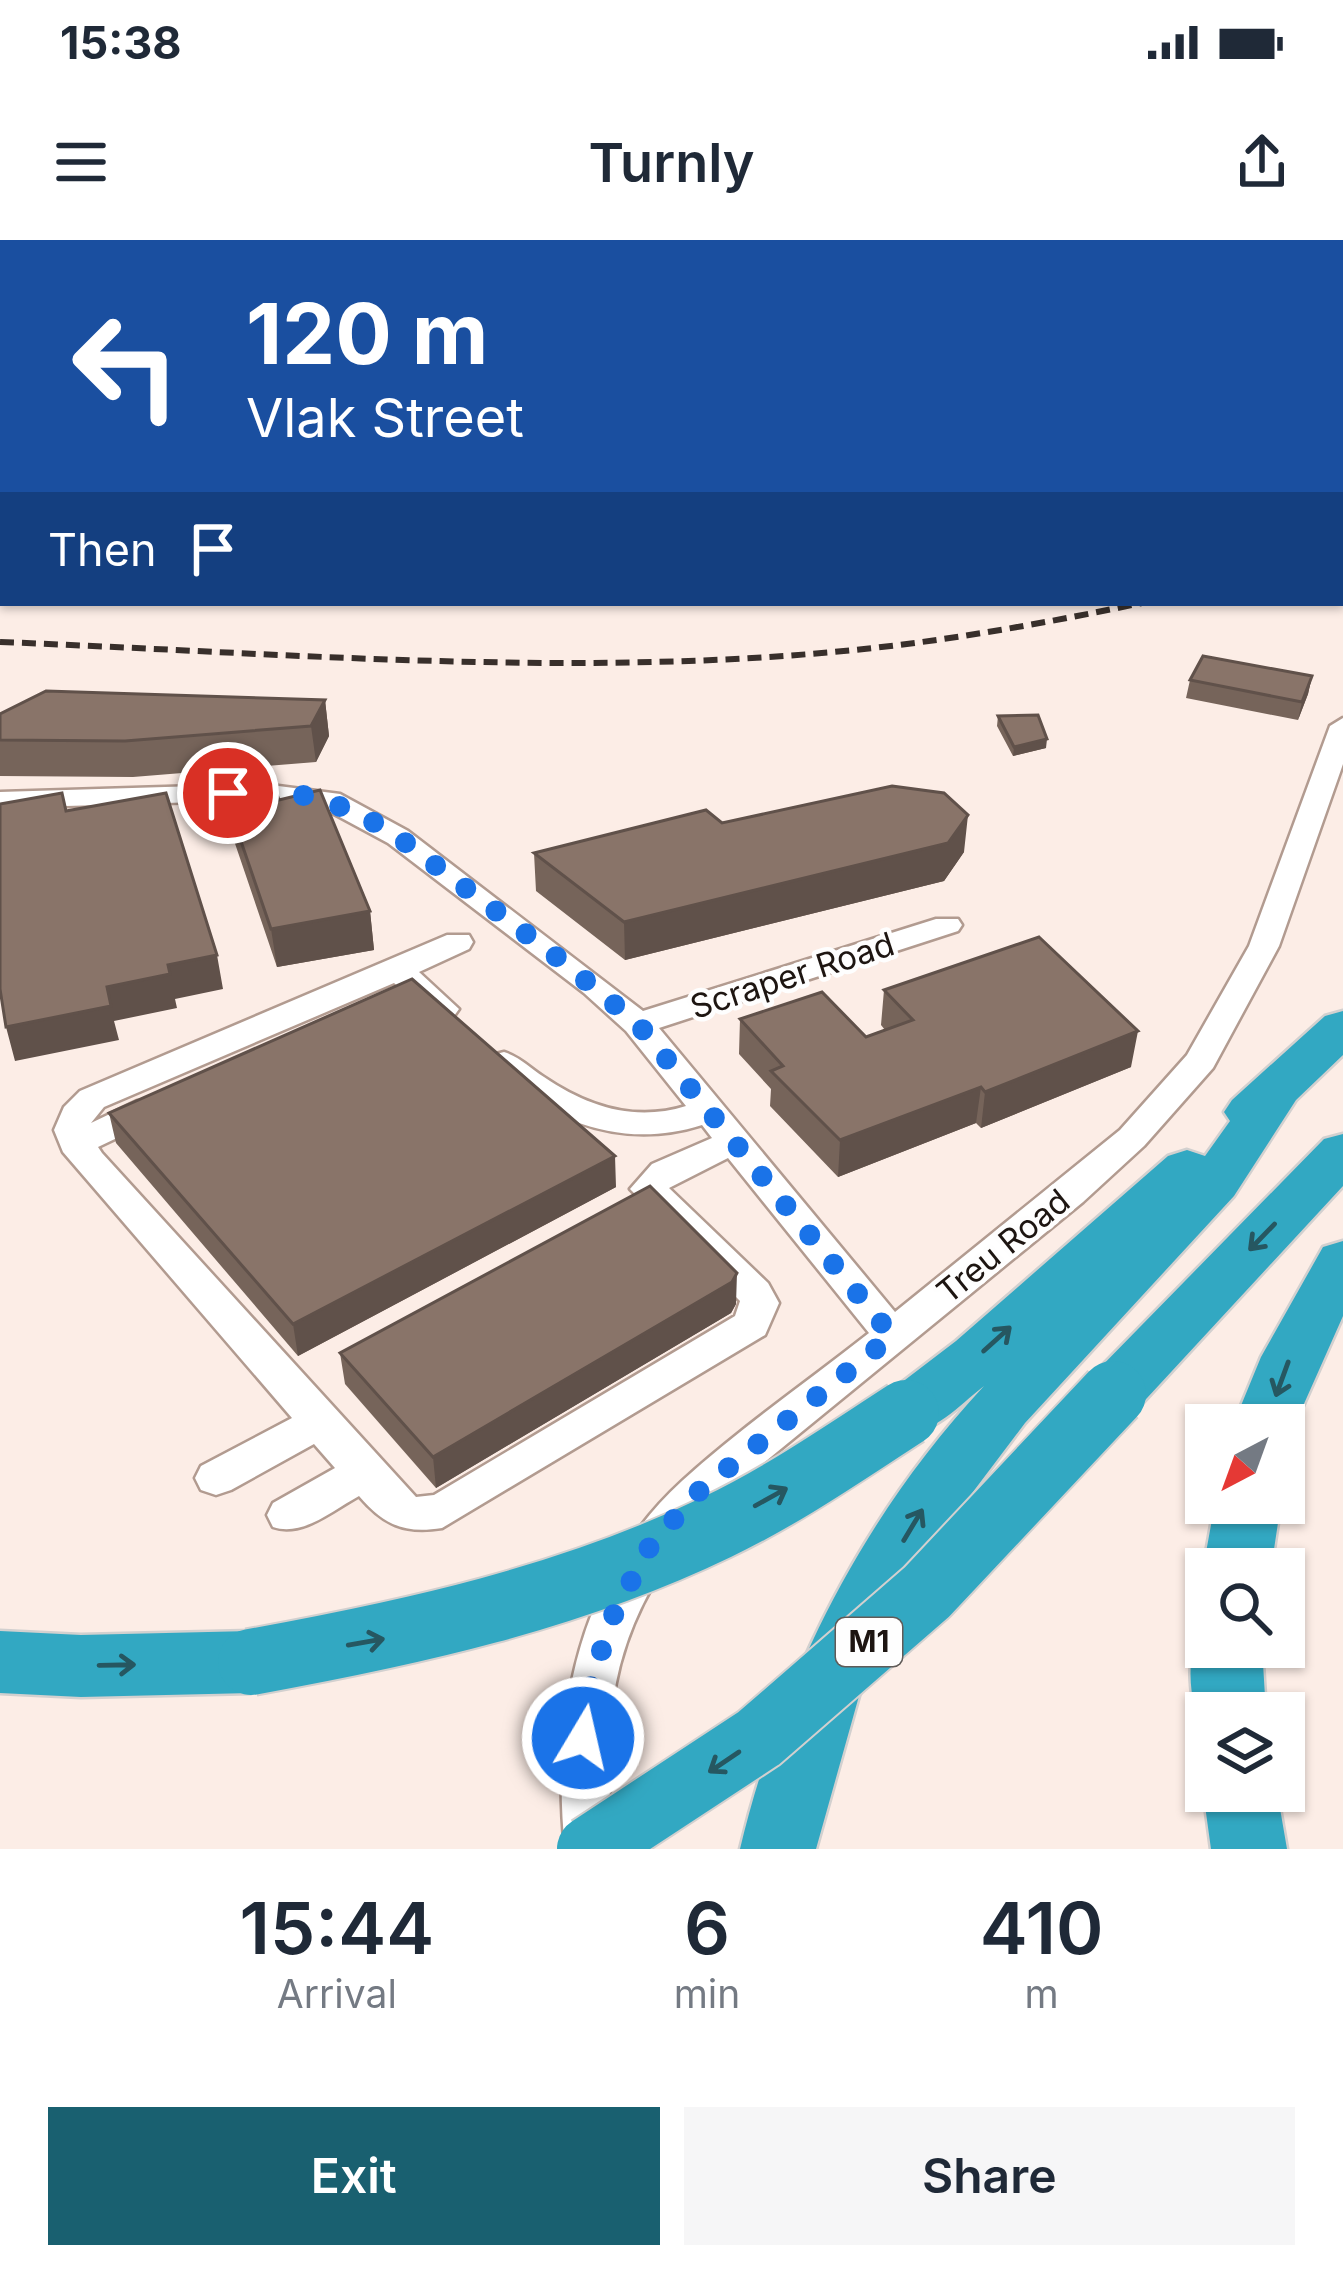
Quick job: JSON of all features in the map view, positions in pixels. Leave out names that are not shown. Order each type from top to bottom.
[{"type":"highway","points":[[0,1662],[81,1666],[250,1662],[486,1615],[594,1578],[717,1527],[906,1413],[978,1357],[1343,1027]]},
{"type":"highway","points":[[781,1836],[809,1735],[844,1651],[916,1520],[956,1461],[1019,1389],[1216,1183],[1256,1129],[1274,1091]]},
{"type":"highway","name":"M1","points":[[590,1849],[742,1750],[927,1592],[1343,1152]]},
{"type":"highway","points":[[1273,1404],[1291,1357],[1343,1262]]},
{"type":"highway","points":[[1243,1812],[1249,1849]]},
{"type":"street","name":"Treu Road","points":[[590,1849],[582,1798],[583,1738],[592,1678],[615,1611],[649,1548],[697,1493],[1132,1138],[1201,1061],[1264,946],[1343,726]]},
{"type":"street","points":[[0,800],[263,792],[330,800],[398,837],[638,1024],[892,1336]]},
{"type":"street","name":"Scraper Road","points":[[638,1024],[947,925]]},
{"type":"street","points":[[458,942],[406,977],[75,1144],[393,1506],[412,1515],[442,1511],[751,1324],[760,1303],[755,1293],[648,1189],[652,1181],[690,1160],[735,1143]]},
{"type":"street","points":[[406,977],[525,1082],[578,1109],[628,1124],[660,1125],[709,1111]]},
{"type":"street","points":[[216,1478],[318,1423]]},
{"type":"street","points":[[288,1515],[363,1473]]},
{"type":"building","points":[[1203,656],[1312,676],[1302,702],[1190,680]]},
{"type":"building","points":[[46,691],[325,700],[311,726],[125,741],[0,740],[0,714]]},
{"type":"building","points":[[1038,715],[1047,739],[1014,747],[998,716]]},
{"type":"building","points":[[271,778],[279,800],[320,790],[370,911],[271,929],[222,786]]},
{"type":"building","points":[[892,786],[944,793],[968,815],[948,843],[624,922],[534,853],[706,810],[722,823]]},
{"type":"building","points":[[62,793],[66,811],[166,793],[217,955],[168,965],[170,974],[107,987],[111,1006],[6,1027],[0,989],[0,804]]},
{"type":"building","points":[[1039,937],[1138,1031],[985,1092],[981,1087],[840,1140],[771,1071],[783,1066],[740,1019],[822,992],[866,1037],[913,1020],[884,990]]},
{"type":"building","points":[[412,979],[615,1156],[293,1324],[109,1113]]},
{"type":"building","points":[[650,1186],[737,1273],[732,1282],[433,1457],[340,1353]]},
{"type":"railway","points":[[0,642],[432,661],[649,662],[899,645],[1126,606]]},
{"type":"route","points":[[228,793],[302,795],[355,811],[398,837],[595,986],[638,1024],[892,1336],[697,1493],[649,1548],[615,1611],[592,1678],[583,1738]]}]
